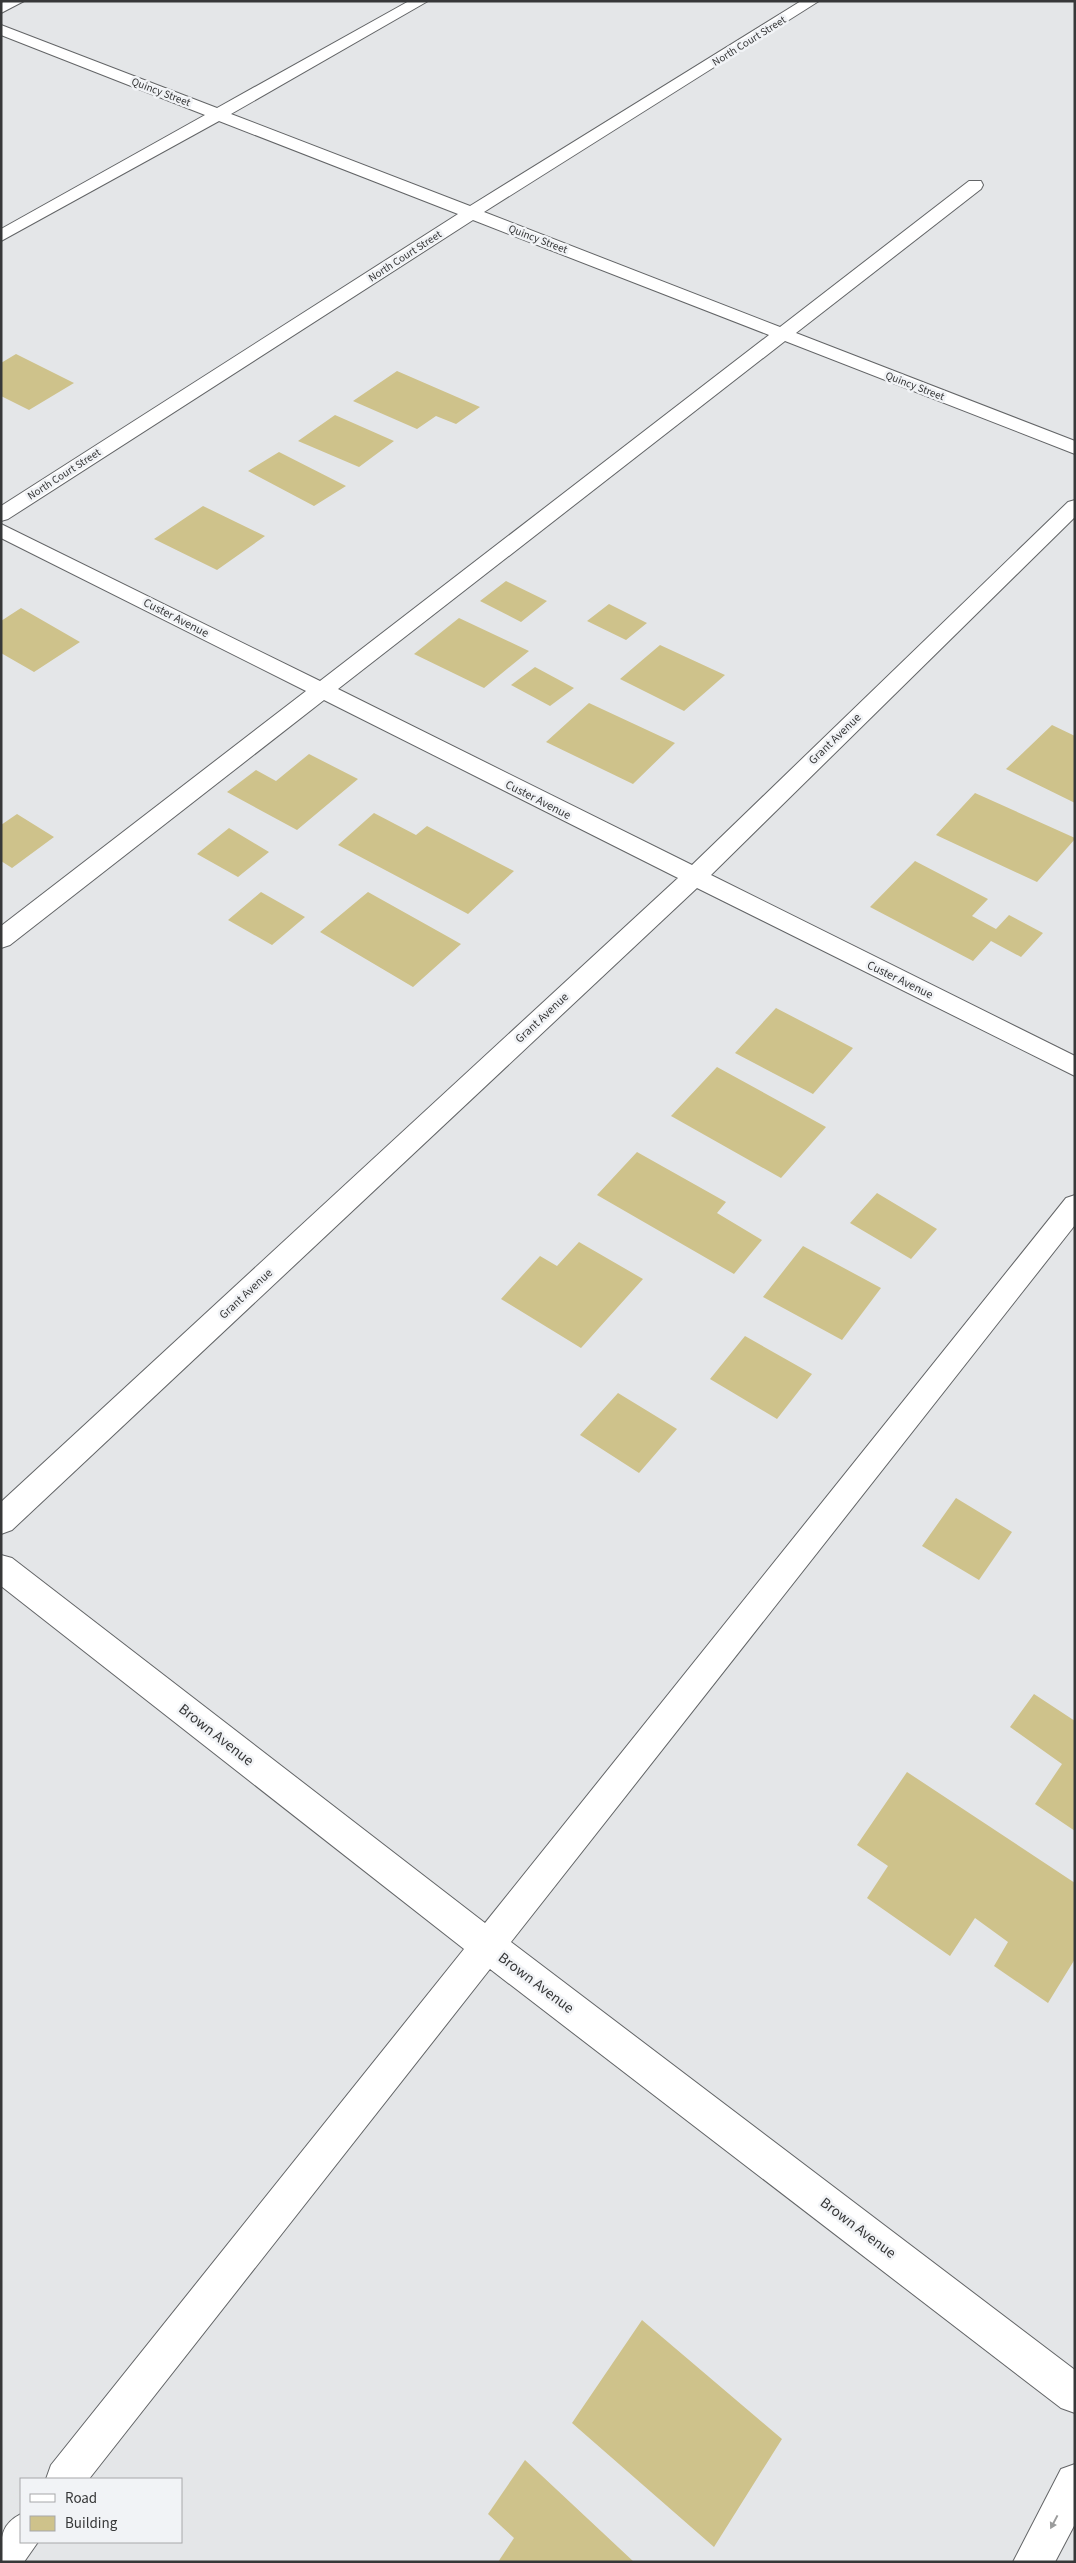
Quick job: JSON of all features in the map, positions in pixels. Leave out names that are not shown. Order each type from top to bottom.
[{"type":"street","points":[[1,9],[17,1]]},
{"type":"street","points":[[1,236],[421,1]]},
{"type":"street","name":"North Court Street","points":[[1,514],[471,213],[812,1]]},
{"type":"street","name":"Quincy Street","points":[[1,30],[1075,448]]},
{"type":"street","points":[[1,939],[975,185]]},
{"type":"street","name":"Grant Avenue","points":[[1,1521],[693,878],[1075,506]]},
{"type":"street","name":"Custer Avenue","points":[[1,530],[693,878],[1075,1067]]},
{"type":"street","points":[[66,2478],[1075,1205]]},
{"type":"street","name":"Brown Avenue","points":[[1,1568],[488,1946],[1075,2394]]},
{"type":"street","points":[[1033,2562],[1075,2483]]},
{"type":"street","points":[[1,2559],[20,2535]]},
{"type":"building","points":[[16,354],[74,383],[29,410],[1,396],[1,363]]},
{"type":"building","points":[[397,371],[480,407],[456,424],[436,416],[417,429],[353,401]]},
{"type":"building","points":[[335,415],[394,441],[359,467],[298,441]]},
{"type":"building","points":[[279,452],[346,486],[314,506],[248,471]]},
{"type":"building","points":[[203,506],[265,536],[217,570],[154,539]]},
{"type":"building","points":[[506,581],[547,601],[521,622],[480,601]]},
{"type":"building","points":[[609,604],[647,623],[626,640],[587,621]]},
{"type":"building","points":[[21,608],[80,642],[34,672],[1,653],[1,621]]},
{"type":"building","points":[[459,618],[529,651],[484,688],[414,654]]},
{"type":"building","points":[[660,645],[725,675],[684,711],[620,679]]},
{"type":"building","points":[[535,667],[574,688],[550,706],[511,685]]},
{"type":"building","points":[[589,703],[675,743],[633,784],[546,742]]},
{"type":"building","points":[[1052,725],[1075,736],[1075,803],[1006,769]]},
{"type":"building","points":[[309,754],[358,779],[297,830],[227,792],[256,770],[276,781]]},
{"type":"building","points":[[975,793],[1075,839],[1037,882],[936,835]]},
{"type":"building","points":[[374,813],[416,835],[427,826],[514,871],[468,914],[338,845]]},
{"type":"building","points":[[17,814],[54,837],[12,868],[1,861],[1,825]]},
{"type":"building","points":[[229,828],[269,852],[238,877],[197,854]]},
{"type":"building","points":[[915,861],[988,899],[972,916],[996,929],[1009,915],[1043,933],[1021,957],[991,941],[973,961],[870,907]]},
{"type":"building","points":[[261,892],[305,917],[272,945],[228,920]]},
{"type":"building","points":[[368,892],[461,944],[413,987],[320,932]]},
{"type":"building","points":[[776,1008],[853,1048],[813,1094],[735,1053]]},
{"type":"building","points":[[717,1067],[826,1127],[781,1178],[671,1116]]},
{"type":"building","points":[[637,1152],[726,1202],[717,1213],[762,1240],[734,1274],[597,1195]]},
{"type":"building","points":[[877,1193],[937,1229],[911,1259],[850,1223]]},
{"type":"building","points":[[579,1242],[643,1279],[581,1348],[501,1299],[540,1256],[557,1266]]},
{"type":"building","points":[[803,1246],[881,1288],[842,1340],[763,1297]]},
{"type":"building","points":[[745,1336],[812,1374],[777,1419],[710,1379]]},
{"type":"building","points":[[618,1393],[677,1429],[639,1473],[580,1435]]},
{"type":"building","points":[[956,1498],[1012,1532],[979,1580],[922,1546]]},
{"type":"building","points":[[1034,1694],[1075,1721],[1075,1831],[1035,1804],[1062,1764],[1010,1727]]},
{"type":"building","points":[[907,1772],[1075,1883],[1075,1959],[1048,2003],[994,1966],[1008,1942],[975,1918],[950,1956],[867,1898],[888,1866],[857,1845]]},
{"type":"building","points":[[642,2320],[782,2439],[714,2547],[572,2423]]},
{"type":"building","points":[[525,2460],[634,2562],[498,2562],[514,2538],[488,2514]]}]
